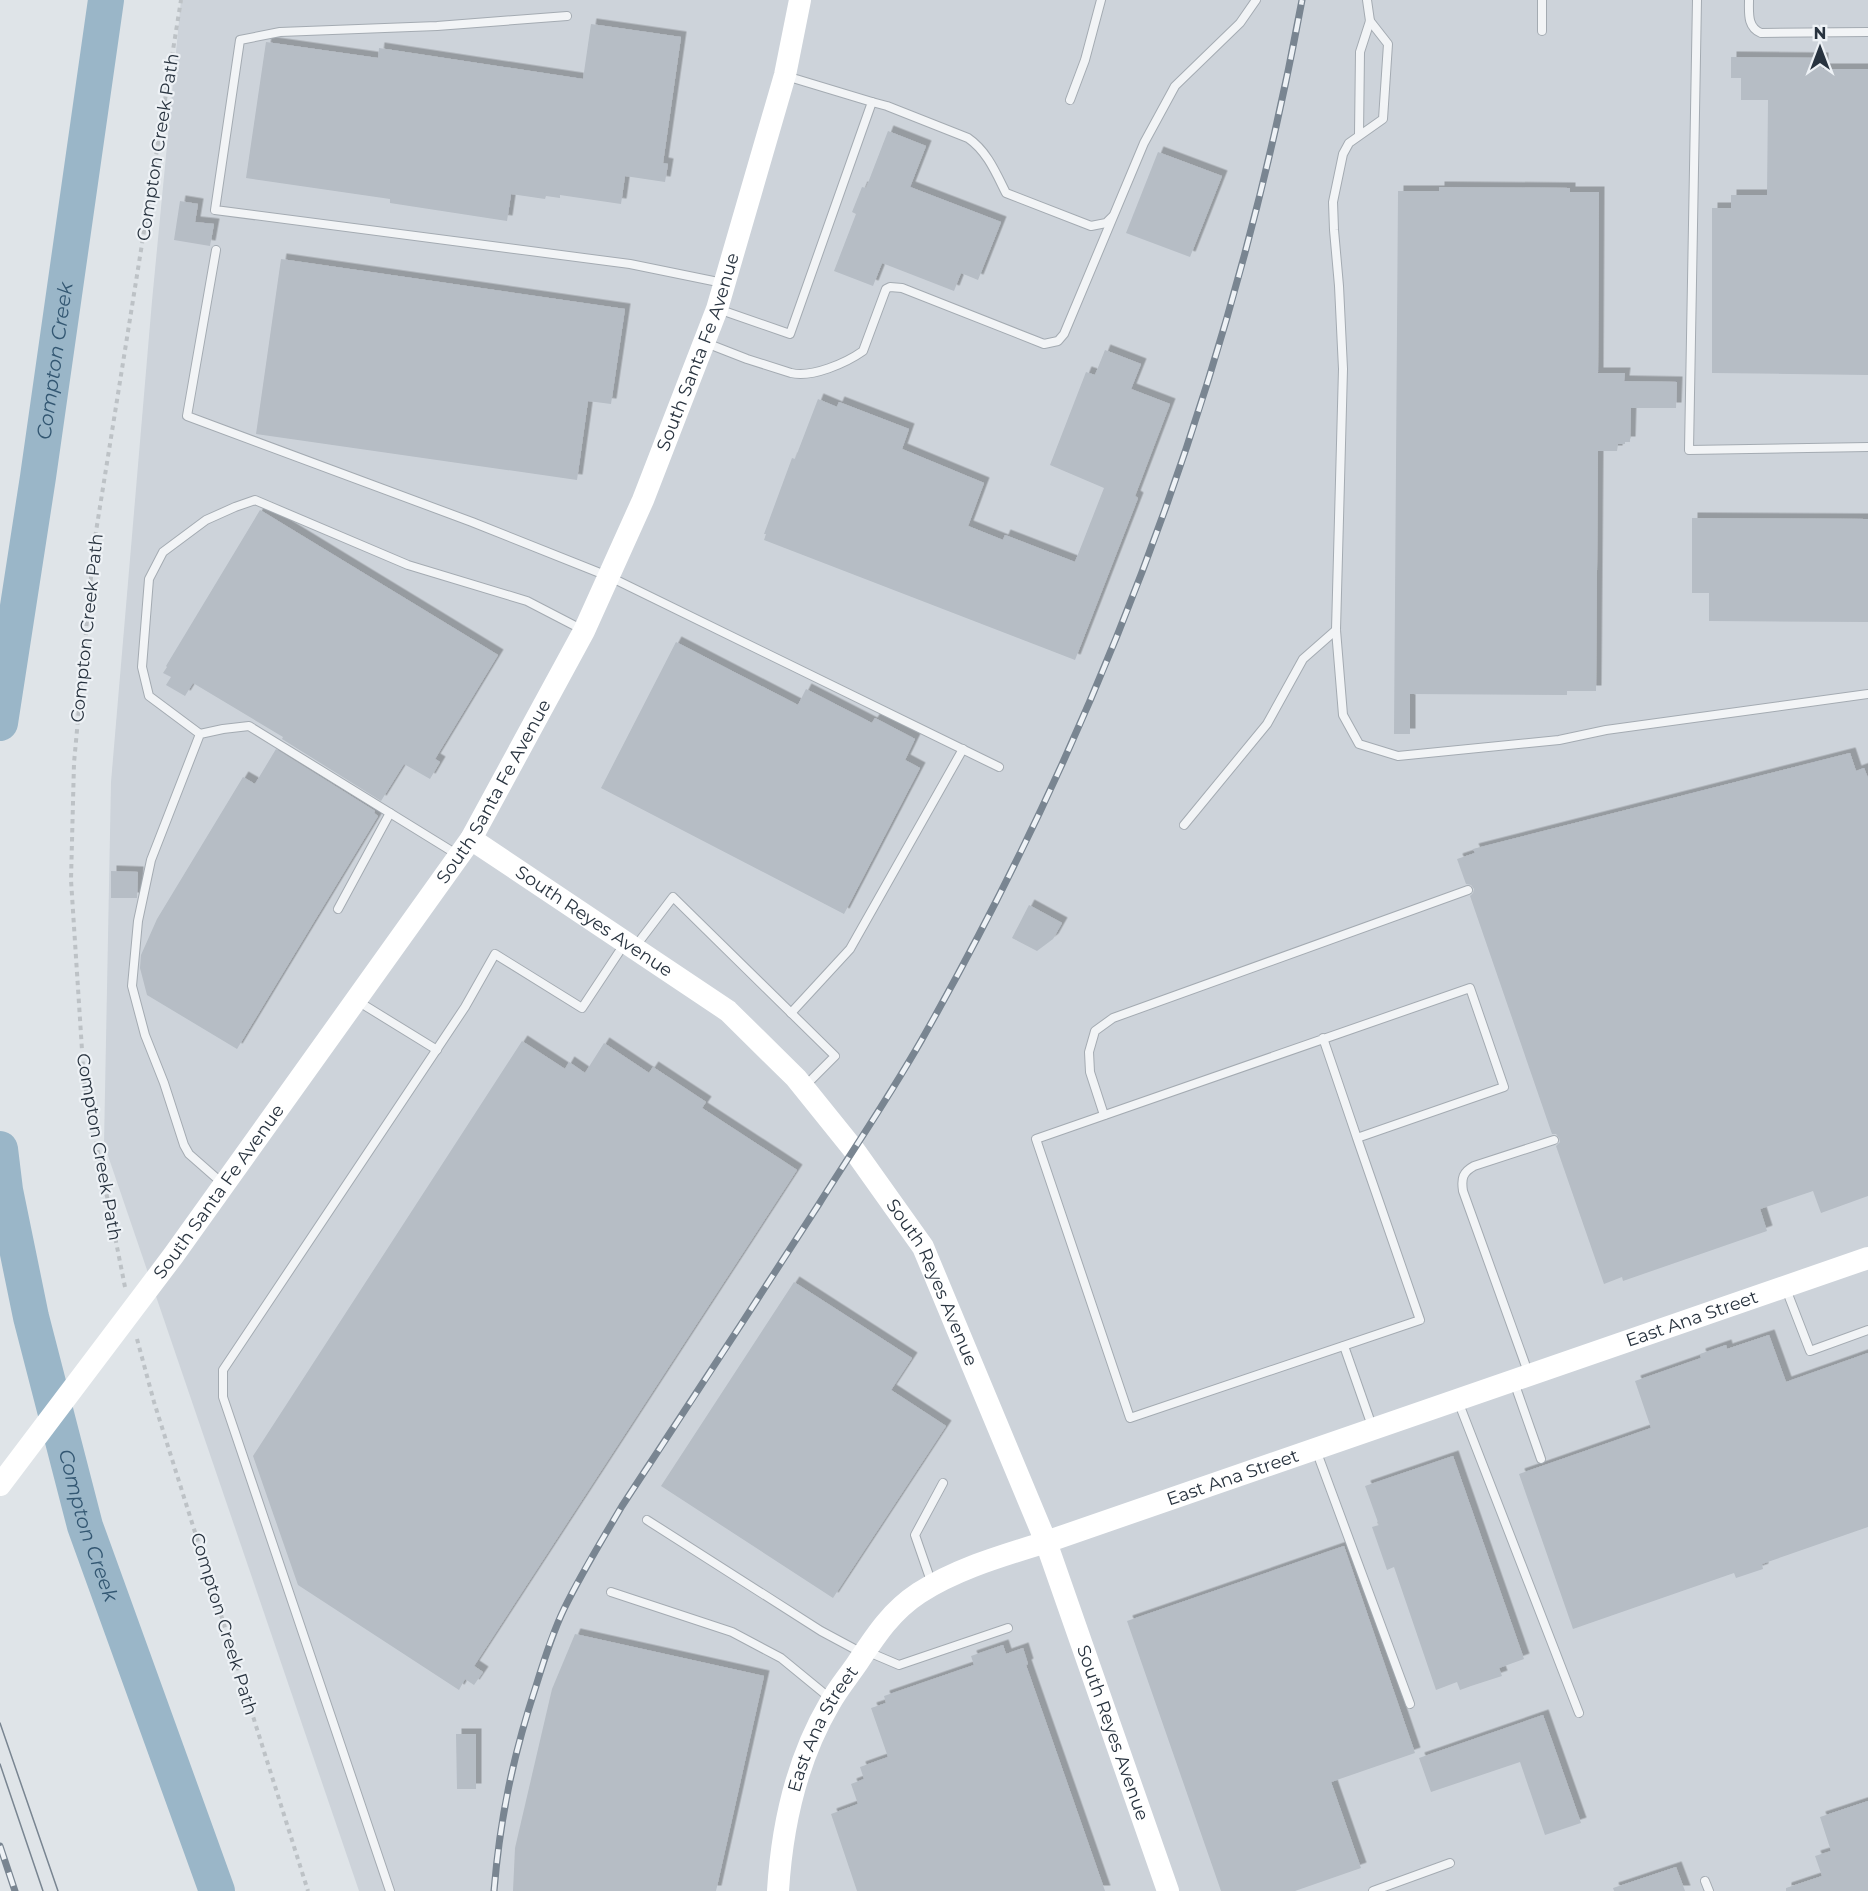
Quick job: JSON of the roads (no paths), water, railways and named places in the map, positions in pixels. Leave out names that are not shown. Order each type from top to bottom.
[{"type":"street","name":"South Santa Fe Avenue","points":[[0,1485],[223,1185],[466,847],[585,631],[643,500],[717,309],[785,75],[800,0]]},
{"type":"street","name":"South Reyes Avenue","points":[[466,847],[630,945],[728,1011],[804,1087],[854,1150],[923,1247],[1046,1542],[1168,1891]]},
{"type":"street","name":"East Ana Street","points":[[778,1891],[784,1831],[796,1783],[810,1743],[832,1700],[877,1632],[894,1613],[917,1594],[946,1578],[986,1561],[1868,1258]]},
{"type":"lane","points":[[1070,100],[1085,60],[1101,0]]},
{"type":"lane","points":[[705,343],[791,373],[799,375],[814,373],[863,351],[886,289],[890,287],[902,288],[1044,344],[1058,341],[1064,334],[1144,143],[1175,86],[1240,23],[1256,0]]},
{"type":"lane","points":[[1359,134],[1360,52],[1370,21],[1367,0]]},
{"type":"lane","points":[[1542,0],[1542,31]]},
{"type":"lane","points":[[1697,0],[1689,450],[1868,447]]},
{"type":"lane","points":[[1749,0],[1752,25],[1756,31],[1761,33],[1868,32]]},
{"type":"lane","points":[[567,16],[437,26],[280,32],[240,40],[215,210],[630,264],[725,283]]},
{"type":"lane","points":[[1370,21],[1388,44],[1383,119],[1349,142],[1343,154],[1333,202],[1343,369],[1336,630],[1343,716],[1359,744],[1398,756],[1559,740],[1606,730],[1868,694]]},
{"type":"lane","points":[[785,75],[897,110],[968,138],[986,155],[1006,193],[1091,225],[1106,223],[1113,216]]},
{"type":"lane","points":[[717,309],[790,334],[872,102]]},
{"type":"lane","points":[[216,250],[187,416],[472,522],[610,577],[999,767]]},
{"type":"lane","points":[[466,847],[390,813],[249,726],[200,734],[149,696],[142,667],[149,579],[163,552],[206,520],[255,500],[408,566],[527,601],[585,631]]},
{"type":"lane","points":[[1184,825],[1267,724],[1303,659],[1336,630]]},
{"type":"lane","points":[[200,734],[151,860],[138,921],[132,986],[145,1035],[164,1083],[184,1145],[189,1154],[223,1185]]},
{"type":"lane","points":[[791,1013],[850,949],[963,749]]},
{"type":"lane","points":[[338,909],[390,813]]},
{"type":"lane","points":[[1104,1115],[1090,1072],[1089,1052],[1095,1030],[1113,1018],[1468,890]]},
{"type":"lane","points":[[390,1891],[223,1397],[223,1370],[437,1050],[495,954],[582,1008],[630,945],[673,897],[835,1056],[804,1087]]},
{"type":"lane","points":[[1323,1038],[1357,1138],[1420,1320],[1130,1418],[1036,1139],[1323,1038],[1470,988],[1504,1087],[1357,1138]]},
{"type":"lane","points":[[356,1000],[437,1050]]},
{"type":"lane","points":[[1541,1459],[1522,1378],[1461,1179],[1465,1171],[1474,1166],[1554,1140]]},
{"type":"lane","points":[[1785,1286],[1810,1351],[1868,1330]]},
{"type":"lane","points":[[1344,1346],[1373,1429]]},
{"type":"lane","points":[[1457,1400],[1579,1713]]},
{"type":"lane","points":[[1316,1449],[1410,1704]]},
{"type":"lane","points":[[932,1586],[915,1535],[943,1483]]},
{"type":"lane","points":[[647,1520],[821,1631],[864,1652],[899,1665],[1008,1628]]},
{"type":"lane","points":[[610,1592],[732,1632],[781,1658],[832,1700]]},
{"type":"lane","points":[[1373,1891],[1450,1863]]},
{"type":"lane","points":[[1705,1881],[1709,1891]]},
{"type":"waterway","name":"Compton Creek","points":[[0,723],[38,477],[106,0]]},
{"type":"waterway","name":"Compton Creek","points":[[0,1149],[5,1190],[31,1317],[85,1526],[217,1891]]},
{"type":"tram line","points":[[0,1723],[58,1891]]},
{"type":"tram line","points":[[0,1764],[43,1891]]},
{"type":"railway","points":[[494,1891],[500,1838],[514,1762],[545,1657],[564,1609],[622,1506],[884,1103],[921,1041],[988,918],[1049,793],[1105,665],[1155,536],[1200,405],[1240,272],[1274,137],[1302,0]]},
{"type":"railway","points":[[0,1846],[15,1891]]}]
